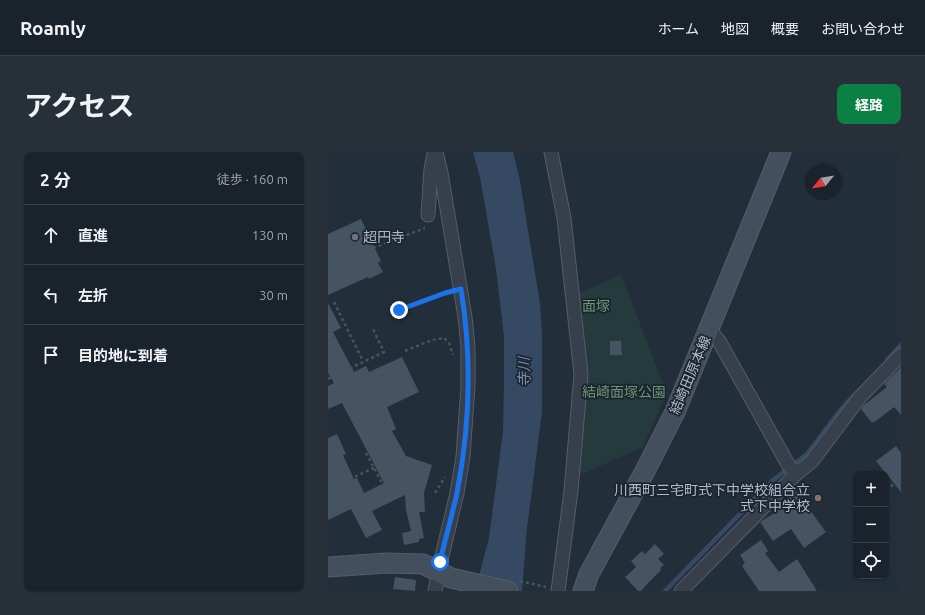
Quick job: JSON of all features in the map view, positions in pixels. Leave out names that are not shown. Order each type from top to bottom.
[{"type":"main road","name":"結崎田原本線","points":[[583,591],[589,574],[645,472],[675,412],[781,152]]},
{"type":"main road","points":[[328,567],[387,563],[423,564],[445,575],[508,591]]},
{"type":"street","points":[[428,215],[431,169],[435,152]]},
{"type":"street","points":[[435,152],[442,173],[461,289],[468,347],[468,386],[463,457],[445,575],[435,591]]},
{"type":"street","points":[[551,152],[564,218],[581,374],[571,491],[558,591]]},
{"type":"street","points":[[709,329],[719,341],[789,466],[796,474]]},
{"type":"street","points":[[680,591],[796,474],[812,461],[860,397],[901,355]]},
{"type":"path","points":[[328,265],[427,228],[430,222],[428,215]]},
{"type":"path","points":[[399,310],[445,293],[461,289]]},
{"type":"path","points":[[334,302],[363,361]]},
{"type":"path","points":[[328,379],[384,352],[373,329]]},
{"type":"path","points":[[405,351],[432,340],[444,338],[449,344],[454,357]]},
{"type":"path","points":[[366,453],[382,483]]},
{"type":"path","points":[[328,518],[340,510],[330,488],[374,468]]},
{"type":"path","points":[[889,488],[894,484]]},
{"type":"green space","name":"結崎面塚公園","points":[[621,275],[667,393],[643,447],[580,475],[587,367],[578,294]]},
{"type":"water","name":"寺川","points":[[473,152],[513,152],[520,181],[540,304],[542,336],[542,412],[527,528],[522,591],[475,591],[489,538],[503,432],[504,336],[496,269],[480,177]]},
{"type":"building","points":[[361,219],[381,261],[378,263],[383,272],[328,295],[328,234]]},
{"type":"building","points":[[328,303],[341,328],[333,332],[354,372],[366,366],[369,372],[402,357],[419,392],[387,407],[396,429],[392,431],[406,456],[432,465],[424,493],[425,512],[419,512],[424,538],[419,539],[419,542],[404,545],[402,533],[411,531],[406,510],[405,495],[372,511],[382,530],[366,538],[351,509],[328,520],[328,438],[337,434],[346,454],[343,455],[354,479],[357,478],[364,493],[384,483],[342,403],[328,409],[328,386],[334,383],[328,373]]},
{"type":"building","points":[[610,341],[621,341],[622,355],[610,355]]},
{"type":"building","points":[[901,367],[901,415],[894,407],[872,423],[861,409],[887,387],[884,384]]},
{"type":"building","points":[[896,446],[901,453],[901,492],[889,477],[889,471],[884,471],[876,461]]},
{"type":"building","points":[[796,491],[826,532],[804,548],[791,529],[773,541],[760,522],[778,511],[775,507]]},
{"type":"building","points":[[761,540],[768,551],[765,553],[779,572],[797,559],[817,591],[759,591],[742,566],[745,563],[740,555]]},
{"type":"building","points":[[655,544],[664,554],[658,559],[664,565],[641,591],[638,591],[625,577],[636,567],[631,561],[642,551],[645,554]]},
{"type":"building","points":[[395,577],[416,580],[415,591],[393,589]]},
{"type":"waterway","points":[[887,360],[901,345]]},
{"type":"waterway","points":[[665,591],[772,481],[807,454],[853,396]]},
{"type":"place","name":"超円寺","points":[[355,237]]},
{"type":"place","name":"川西町三宅町式下中学校組合立 式下中学校","points":[[818,498]]},
{"type":"route","points":[[399,310],[445,293],[461,289],[468,347],[466,426],[457,493],[440,562]]},
{"type":"park label","name":"面塚","points":[[596,306]]}]
